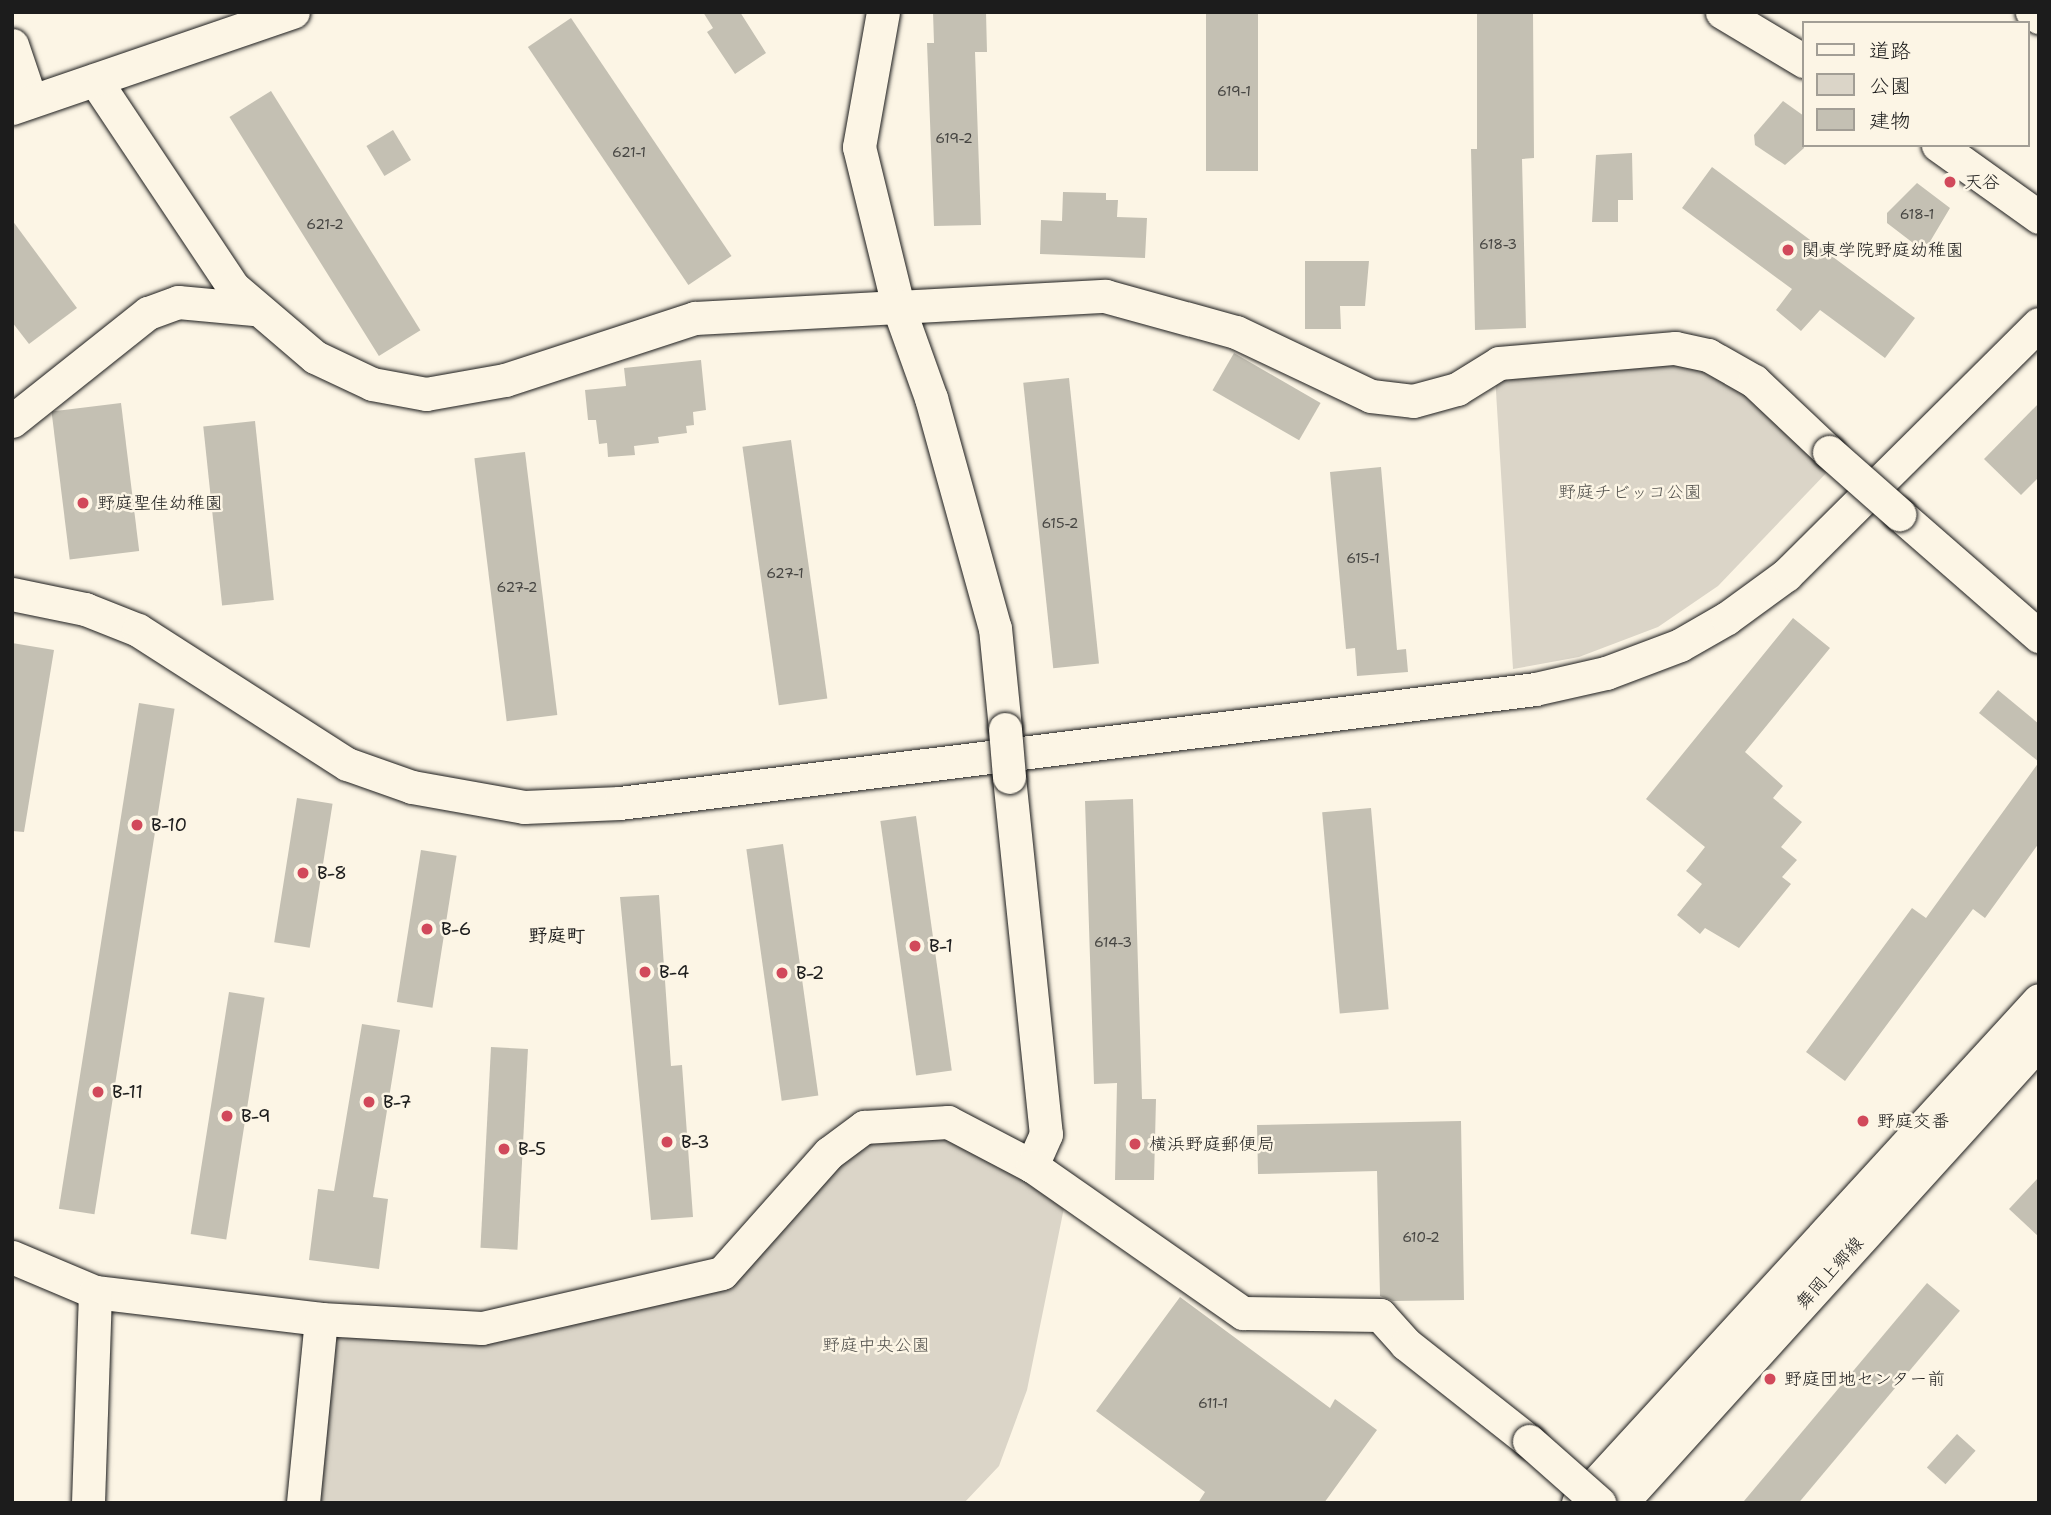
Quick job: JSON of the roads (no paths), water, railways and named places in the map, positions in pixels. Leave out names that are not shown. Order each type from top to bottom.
[{"type":"street","points":[[12,45],[22,105],[293,12]]},
{"type":"street","points":[[883,12],[859,147],[898,306],[931,398],[995,628],[1046,1134],[1032,1166]]},
{"type":"street","points":[[1722,12],[1802,60]]},
{"type":"street","points":[[2032,12],[2039,17]]},
{"type":"street","points":[[95,79],[204,253],[254,309],[314,357],[372,384],[426,394],[505,380],[695,317],[1105,296],[1236,332],[1371,396],[1413,401],[1457,388],[1499,363],[1675,348],[1735,368],[2039,636]]},
{"type":"street","points":[[1941,147],[2039,217]]},
{"type":"street","points":[[12,421],[148,313],[178,302],[254,309]]},
{"type":"street","points":[[12,594],[85,609],[138,630],[347,764],[412,787],[524,807],[620,803],[1535,689],[1606,673],[1680,645],[1727,618],[1786,575],[2039,324]]},
{"type":"street","points":[[1578,1503],[2039,1000]]},
{"type":"street","name":"舞岡上郷線","points":[[1620,1503],[2039,1042]]},
{"type":"street","points":[[12,1257],[95,1292],[321,1319],[482,1328],[722,1273],[829,1153],[864,1127],[948,1122],[1032,1166],[1242,1313],[1380,1315],[1406,1345],[1529,1441],[1599,1503]]},
{"type":"street","points":[[88,1503],[95,1292]]},
{"type":"street","points":[[303,1503],[321,1319]]},
{"type":"place","name":"天谷","points":[[1950,182]]},
{"type":"place","name":"関東学院野庭幼稚園","points":[[1788,250]]},
{"type":"place","name":"野庭聖佳幼稚園","points":[[83,503]]},
{"type":"place","name":"B-10","points":[[137,825]]},
{"type":"place","name":"B-8","points":[[303,873]]},
{"type":"place","name":"B-6","points":[[427,929]]},
{"type":"place","name":"B-1","points":[[915,946]]},
{"type":"place","name":"B-4","points":[[645,972]]},
{"type":"place","name":"B-2","points":[[782,973]]},
{"type":"place","name":"B-11","points":[[98,1092]]},
{"type":"place","name":"B-7","points":[[369,1102]]},
{"type":"place","name":"B-9","points":[[227,1116]]},
{"type":"place","name":"野庭交番","points":[[1863,1121]]},
{"type":"place","name":"B-3","points":[[667,1142]]},
{"type":"place","name":"横浜野庭郵便局","points":[[1135,1144]]},
{"type":"place","name":"B-5","points":[[504,1149]]},
{"type":"place","name":"野庭団地センター前","points":[[1770,1379]]},
{"type":"district","name":"野庭町","points":[[557,936]]},
{"type":"park label","name":"野庭チビッコ公園","points":[[1630,492]]},
{"type":"park label","name":"野庭中央公園","points":[[876,1345]]}]
